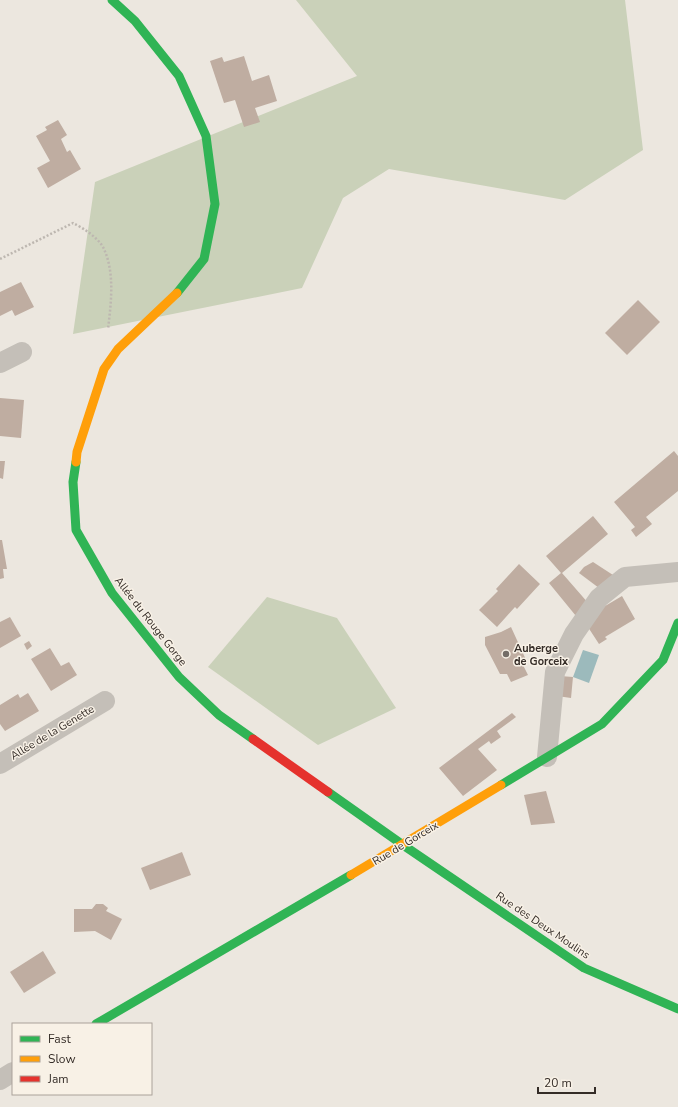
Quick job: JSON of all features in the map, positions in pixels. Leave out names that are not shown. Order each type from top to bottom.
[{"type":"street","name":"Allée du Rouge Gorge","points":[[112,0],[135,21],[179,76],[206,136],[215,204],[204,259],[178,292],[118,349],[104,369],[77,452],[73,482],[76,530],[112,593],[179,677],[219,715],[403,845]]},
{"type":"street","points":[[0,364],[22,352]]},
{"type":"street","points":[[547,758],[555,672],[574,634],[599,598],[625,577],[678,572]]},
{"type":"street","name":"Rue de Gorceix","points":[[98,1023],[403,845],[602,724],[663,660],[678,623]]},
{"type":"street","name":"Allée de la Genette","points":[[0,764],[105,701]]},
{"type":"street","name":"Rue des Deux Moulins","points":[[403,845],[584,968],[678,1009]]},
{"type":"street","points":[[0,1080],[12,1073]]},
{"type":"path","points":[[0,259],[73,223],[87,230],[104,247],[109,269],[110,290],[108,331]]},
{"type":"green space","points":[[296,0],[625,0],[643,150],[565,200],[389,169],[343,198],[302,288],[73,334],[95,182],[357,76]]},
{"type":"green space","points":[[267,597],[337,618],[396,708],[318,745],[208,667]]},
{"type":"water","points":[[583,650],[599,655],[589,683],[573,677]]},
{"type":"building","points":[[244,56],[252,81],[269,75],[277,101],[255,108],[260,122],[244,127],[235,100],[224,103],[210,61],[222,57],[224,62]]},
{"type":"building","points":[[58,120],[67,135],[61,139],[67,152],[70,150],[81,169],[48,188],[37,168],[50,161],[36,136],[47,130],[45,127]]},
{"type":"building","points":[[21,282],[34,307],[15,316],[12,310],[0,316],[0,292]]},
{"type":"building","points":[[638,300],[660,322],[627,355],[605,333]]},
{"type":"building","points":[[0,398],[24,400],[21,438],[0,436]]},
{"type":"building","points":[[674,451],[678,456],[678,491],[646,517],[652,524],[636,537],[631,530],[635,527],[614,502]]},
{"type":"building","points":[[0,461],[5,461],[3,479],[0,478]]},
{"type":"building","points":[[593,516],[608,534],[562,573],[589,604],[576,616],[549,583],[561,573],[546,556]]},
{"type":"building","points":[[0,540],[2,540],[7,569],[3,569],[4,578],[0,579]]},
{"type":"building","points":[[593,562],[613,575],[599,588],[579,573],[584,567]]},
{"type":"building","points":[[519,564],[540,584],[517,609],[515,607],[497,627],[479,610],[498,591],[496,589]]},
{"type":"building","points":[[622,596],[635,619],[605,637],[607,639],[599,644],[586,624],[590,615]]},
{"type":"building","points":[[10,617],[21,636],[0,648],[0,622]]},
{"type":"building","name":"Auberge de Gorceix","points":[[511,627],[527,662],[523,665],[528,675],[511,682],[507,674],[500,674],[485,645],[485,637]]},
{"type":"building","points":[[29,641],[32,646],[27,650],[24,644]]},
{"type":"building","points":[[50,648],[61,666],[69,662],[77,675],[51,691],[31,659]]},
{"type":"building","points":[[560,676],[573,677],[571,698],[557,696]]},
{"type":"building","points":[[28,693],[39,711],[5,731],[0,724],[0,705],[18,694],[20,698]]},
{"type":"building","points":[[512,713],[516,717],[497,731],[501,737],[491,744],[489,741],[478,749],[497,770],[463,796],[439,768]]},
{"type":"building","points":[[546,791],[555,823],[531,825],[524,795]]},
{"type":"building","points":[[182,852],[191,875],[150,890],[141,868]]},
{"type":"building","points":[[96,904],[103,904],[108,908],[106,911],[122,919],[111,940],[95,931],[74,932],[74,909],[92,909]]},
{"type":"building","points":[[43,951],[56,973],[24,993],[10,972]]},
{"type":"traffic: fast","points":[[112,0],[135,21],[179,76],[206,136],[215,204],[204,259],[177,293]]},
{"type":"traffic: fast","points":[[76,462],[73,482],[76,530],[112,593],[179,677],[219,715],[253,739]]},
{"type":"traffic: fast","points":[[501,785],[602,724],[663,660],[678,623]]},
{"type":"traffic: fast","points":[[328,792],[584,968],[678,1009]]},
{"type":"traffic: fast","points":[[98,1023],[351,875]]},
{"type":"traffic: slow","points":[[76,462],[77,452],[104,369],[118,349],[177,293]]},
{"type":"traffic: slow","points":[[351,875],[501,785]]},
{"type":"traffic: jam","points":[[253,739],[328,792]]},
{"type":"place","name":"Auberge de Gorceix","points":[[506,654]]}]
